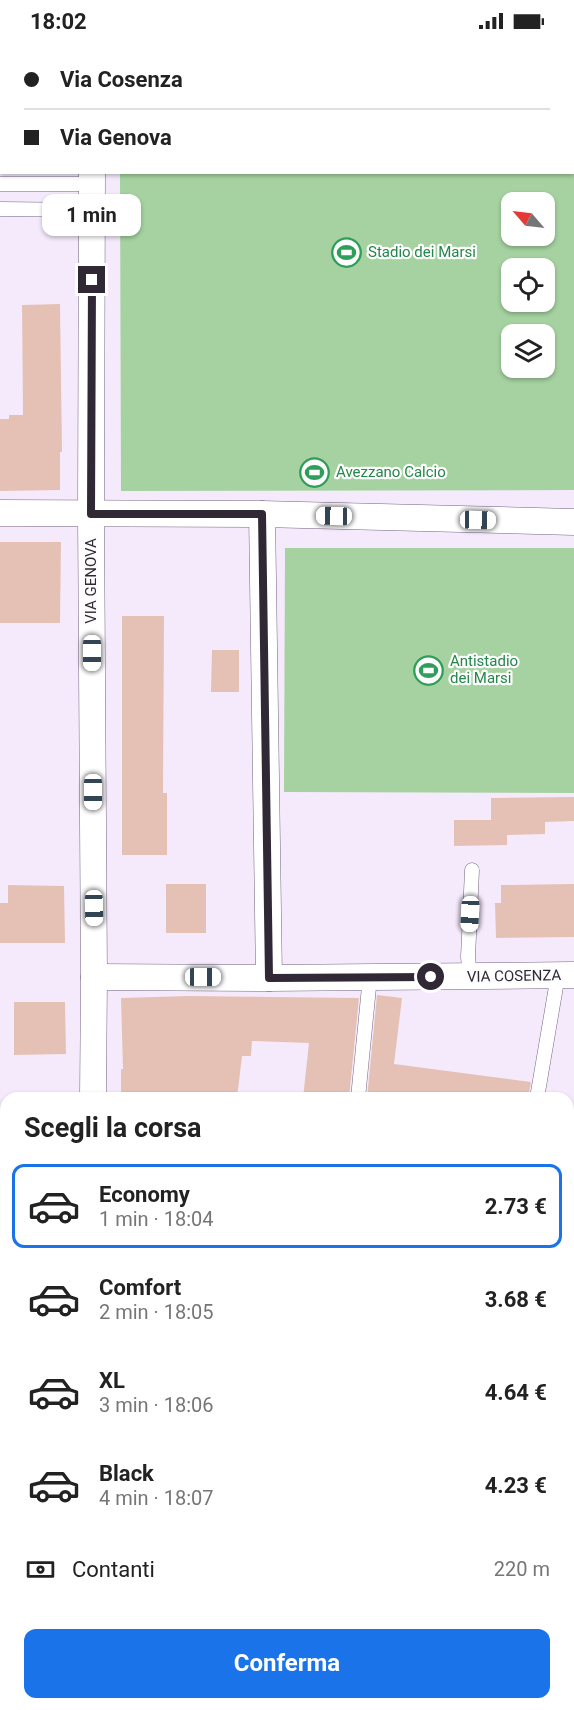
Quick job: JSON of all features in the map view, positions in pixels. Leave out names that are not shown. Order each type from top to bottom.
[{"type":"street","name":"VIA GENOVA","points":[[92,178],[93,1092]]},
{"type":"street","points":[[0,513],[262,514],[574,522]]},
{"type":"street","points":[[262,514],[269,978]]},
{"type":"street","name":"VIA COSENZA","points":[[94,977],[566,975]]},
{"type":"lane","points":[[0,184],[92,178]]},
{"type":"lane","points":[[0,209],[92,210]]},
{"type":"lane","points":[[470,976],[468,957],[472,870]]},
{"type":"lane","points":[[538,1092],[566,975]]},
{"type":"lane","points":[[359,1092],[370,977]]},
{"type":"green space","name":"Stadio dei Marsi","points":[[120,174],[574,174],[574,490],[121,491]]},
{"type":"green space","name":"Antistadio dei Marsi","points":[[285,548],[574,548],[574,793],[284,792]]},
{"type":"building","points":[[60,304],[62,452],[60,452],[60,490],[0,491],[0,419],[9,419],[9,415],[23,415],[22,305]]},
{"type":"building","points":[[0,542],[61,542],[60,623],[0,623]]},
{"type":"building","points":[[122,616],[164,616],[163,793],[167,793],[167,855],[122,855]]},
{"type":"building","points":[[212,650],[239,650],[239,692],[211,692]]},
{"type":"building","points":[[574,797],[574,821],[545,822],[545,834],[507,835],[507,845],[454,846],[454,820],[491,820],[491,798]]},
{"type":"building","points":[[166,884],[206,884],[206,933],[166,933]]},
{"type":"building","points":[[574,884],[574,937],[496,938],[495,903],[501,903],[501,885]]},
{"type":"building","points":[[8,885],[64,886],[65,943],[0,943],[0,903],[8,903]]},
{"type":"building","points":[[377,995],[402,998],[394,1064],[531,1082],[529,1092],[368,1092]]},
{"type":"building","points":[[188,996],[359,998],[350,1092],[304,1092],[309,1043],[252,1041],[251,1056],[242,1056],[238,1092],[121,1092],[121,1069],[123,1069],[121,998]]},
{"type":"building","points":[[14,1002],[65,1002],[66,1054],[14,1055]]},
{"type":"place","name":"Stadio dei Marsi","points":[[347,252]]},
{"type":"place","name":"Avezzano Calcio","points":[[315,472]]},
{"type":"place","name":"Antistadio dei Marsi","points":[[429,670]]},
{"type":"route","points":[[92,280],[91,514],[262,514],[269,978],[431,977]]}]
